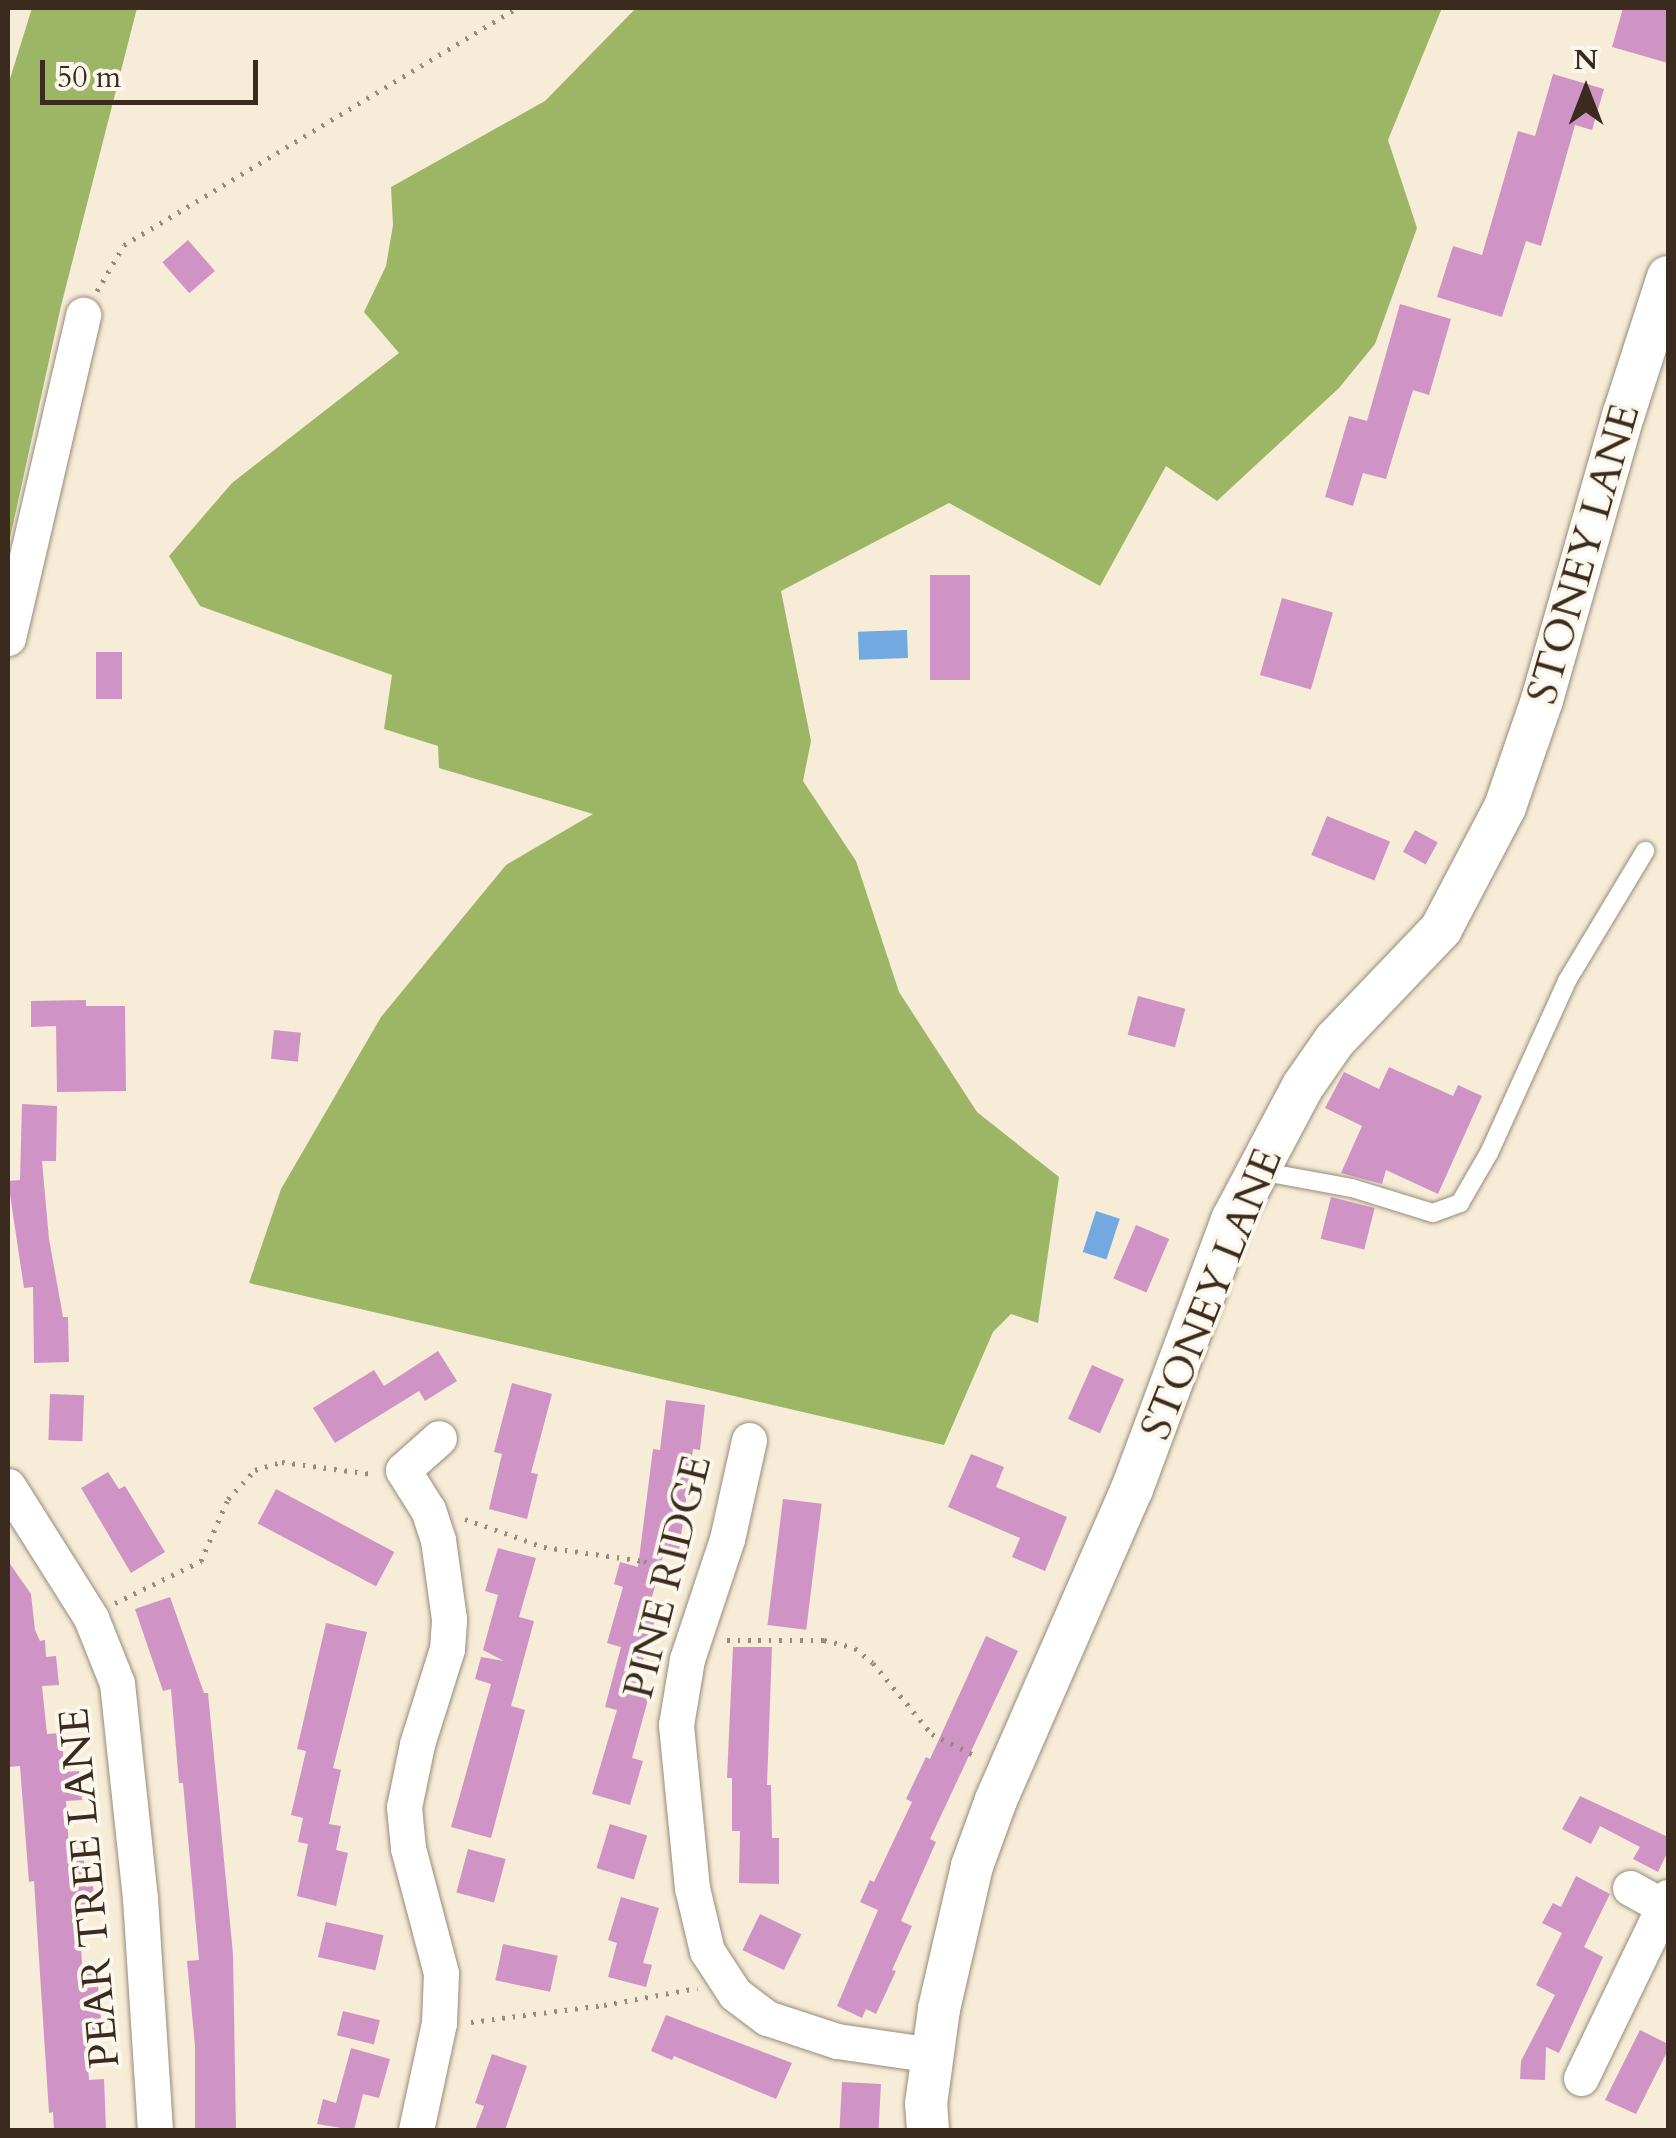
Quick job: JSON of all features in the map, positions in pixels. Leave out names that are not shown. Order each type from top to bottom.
[{"type":"street","name":"STONEY LANE","points":[[928,2130],[933,2055],[972,1866],[1010,1770],[1132,1489],[1233,1218],[1303,1086],[1335,1040],[1441,930],[1505,807],[1542,700],[1624,413],[1668,277]]},
{"type":"street","points":[[8,638],[83,315]]},
{"type":"street","points":[[416,2130],[439,2023],[441,1974],[408,1848],[404,1807],[417,1744],[447,1649],[448,1591],[428,1510],[403,1470],[440,1438]]},
{"type":"street","name":"PINE RIDGE","points":[[749,1440],[727,1540],[694,1636],[676,1725],[692,1888],[707,1951],[724,1980],[767,2018],[837,2041],[933,2055]]},
{"type":"street","name":"PEAR TREE LANE","points":[[8,1486],[91,1618],[117,1684],[128,1758],[154,2130]]},
{"type":"street","points":[[1581,2078],[1667,1904],[1630,1888]]},
{"type":"lane","points":[[1258,1171],[1352,1188],[1433,1212],[1460,1203],[1490,1153],[1567,981],[1645,851]]},
{"type":"path","points":[[83,315],[124,245],[517,8]]},
{"type":"path","points":[[91,1618],[201,1561],[228,1499],[255,1470],[282,1462],[361,1476],[403,1470]]},
{"type":"path","points":[[428,1510],[482,1524],[544,1547],[644,1561],[676,1572],[709,1592]]},
{"type":"path","points":[[694,1636],[824,1640],[855,1648],[873,1663],[932,1734],[1010,1770]]},
{"type":"path","points":[[439,2023],[604,2006],[724,1980]]},
{"type":"green space","points":[[32,8],[137,8],[61,306],[8,547],[8,85]]},
{"type":"green space","points":[[636,8],[1442,8],[1388,140],[1417,228],[1375,344],[1339,388],[1217,501],[1166,466],[1100,586],[949,503],[781,591],[811,741],[803,781],[856,861],[899,992],[977,1112],[1059,1177],[1038,1323],[1011,1314],[993,1332],[944,1445],[249,1283],[281,1189],[381,1017],[506,865],[593,814],[439,768],[438,746],[384,729],[392,675],[200,606],[169,556],[232,483],[399,353],[364,312],[386,266],[393,225],[391,187],[545,101]]},
{"type":"water","points":[[907,630],[908,658],[859,660],[858,632]]},
{"type":"water","points":[[1096,1211],[1120,1219],[1106,1260],[1083,1252]]},
{"type":"building","points":[[1623,8],[1668,8],[1668,63],[1612,47]]},
{"type":"building","points":[[1553,74],[1604,89],[1592,130],[1575,125],[1541,246],[1526,241],[1502,317],[1437,297],[1453,246],[1482,255],[1518,131],[1535,136]]},
{"type":"building","points":[[188,240],[215,271],[189,293],[162,262]]},
{"type":"building","points":[[1400,304],[1451,319],[1429,395],[1413,390],[1386,479],[1363,473],[1353,506],[1325,497],[1349,416],[1367,421]]},
{"type":"building","points":[[930,575],[970,575],[970,680],[930,680]]},
{"type":"building","points":[[1282,598],[1333,613],[1311,690],[1260,675]]},
{"type":"building","points":[[96,652],[122,652],[122,699],[96,699]]},
{"type":"building","points":[[1327,816],[1390,841],[1374,880],[1311,855]]},
{"type":"building","points":[[1415,830],[1438,843],[1426,864],[1403,852]]},
{"type":"building","points":[[1138,996],[1185,1009],[1175,1047],[1128,1035]]},
{"type":"building","points":[[86,1000],[86,1006],[125,1006],[126,1091],[57,1092],[56,1026],[31,1027],[31,1001]]},
{"type":"building","points":[[274,1030],[301,1033],[298,1062],[271,1059]]},
{"type":"building","points":[[1389,1067],[1453,1096],[1458,1085],[1482,1096],[1438,1194],[1386,1170],[1382,1184],[1341,1173],[1362,1126],[1325,1108],[1344,1072],[1379,1089]]},
{"type":"building","points":[[22,1104],[57,1106],[56,1161],[42,1161],[49,1239],[63,1317],[68,1317],[69,1362],[34,1363],[33,1287],[24,1288],[8,1181],[20,1180]]},
{"type":"building","points":[[1331,1197],[1375,1208],[1364,1250],[1321,1239]]},
{"type":"building","points":[[1136,1225],[1169,1239],[1146,1292],[1113,1278]]},
{"type":"building","points":[[438,1351],[457,1381],[425,1401],[419,1391],[335,1443],[313,1408],[374,1370],[384,1386]]},
{"type":"building","points":[[1092,1365],[1124,1379],[1100,1433],[1068,1419]]},
{"type":"building","points":[[512,1383],[552,1394],[531,1473],[538,1474],[527,1519],[489,1509],[502,1454],[494,1452]]},
{"type":"building","points":[[50,1394],[84,1395],[82,1441],[48,1440]]},
{"type":"building","points":[[666,1400],[705,1405],[700,1450],[693,1449],[679,1551],[665,1549],[649,1608],[658,1610],[634,1691],[649,1696],[632,1758],[643,1761],[630,1805],[592,1794],[617,1710],[605,1707],[621,1647],[607,1643],[623,1587],[614,1584],[620,1562],[638,1567],[653,1449],[660,1450]]},
{"type":"building","points":[[971,1454],[1004,1467],[996,1487],[1067,1517],[1045,1571],[1012,1557],[1020,1538],[948,1507]]},
{"type":"building","points":[[108,1472],[119,1489],[125,1486],[165,1552],[131,1573],[81,1488]]},
{"type":"building","points":[[276,1489],[394,1552],[376,1586],[258,1523]]},
{"type":"building","points":[[783,1499],[822,1504],[806,1630],[768,1625]]},
{"type":"building","points":[[498,1548],[536,1558],[519,1617],[534,1621],[511,1706],[525,1710],[491,1838],[451,1827],[491,1684],[475,1679],[481,1657],[504,1661],[483,1650],[498,1595],[485,1591]]},
{"type":"building","points":[[8,1561],[31,1594],[35,1630],[40,1641],[45,1640],[46,1657],[56,1656],[59,1685],[42,1686],[47,1734],[61,1733],[65,1772],[79,1771],[82,1800],[66,1801],[69,1849],[83,1848],[86,1887],[93,1886],[95,1915],[79,1916],[82,1964],[96,1963],[102,2031],[86,2033],[89,2080],[104,2079],[106,2130],[54,2130],[53,2112],[49,2113],[34,1881],[29,1882],[20,1766],[8,1767]]},
{"type":"building","points":[[170,1597],[204,1693],[208,1693],[233,1954],[236,2130],[195,2130],[195,2046],[187,1961],[199,1960],[183,1783],[179,1783],[171,1689],[163,1691],[135,1609]]},
{"type":"building","points":[[326,1623],[367,1632],[333,1768],[341,1770],[329,1824],[341,1826],[336,1850],[348,1853],[336,1906],[297,1896],[308,1844],[298,1842],[303,1818],[291,1815],[306,1751],[297,1749]]},
{"type":"building","points":[[986,1636],[1018,1651],[930,1839],[936,1842],[901,1921],[912,1926],[892,1970],[896,1971],[876,2014],[866,2009],[862,2018],[837,2006],[878,1910],[860,1902],[870,1880],[874,1882],[912,1802],[906,1799],[926,1757],[930,1759]]},
{"type":"building","points":[[733,1647],[772,1647],[767,1785],[771,1785],[772,1838],[779,1838],[779,1884],[739,1883],[740,1831],[732,1831],[732,1778],[727,1778]]},
{"type":"building","points":[[1580,1796],[1668,1837],[1668,1851],[1658,1872],[1633,1859],[1640,1847],[1600,1826],[1591,1844],[1562,1829]]},
{"type":"building","points":[[610,1824],[647,1835],[634,1879],[597,1868]]},
{"type":"building","points":[[468,1849],[506,1859],[494,1903],[456,1892]]},
{"type":"building","points":[[1576,1876],[1610,1894],[1584,1947],[1603,1957],[1559,2053],[1546,2047],[1545,2080],[1520,2079],[1521,2061],[1555,1995],[1536,1985],[1562,1933],[1542,1923],[1553,1903],[1561,1907]]},
{"type":"building","points":[[621,1897],[659,1908],[643,1963],[652,1965],[646,1987],[608,1977],[617,1943],[608,1940]]},
{"type":"building","points":[[760,1914],[801,1934],[784,1970],[742,1950]]},
{"type":"building","points":[[326,1922],[383,1935],[375,1970],[318,1957]]},
{"type":"building","points":[[503,1944],[558,1956],[550,1992],[495,1980]]},
{"type":"building","points":[[343,2011],[380,2020],[374,2044],[337,2035]]},
{"type":"building","points":[[666,2015],[792,2063],[776,2099],[674,2056],[672,2060],[651,2051]]},
{"type":"building","points":[[1640,2030],[1668,2044],[1668,2050],[1636,2114],[1605,2100]]},
{"type":"building","points":[[351,2048],[390,2059],[379,2098],[363,2094],[354,2130],[317,2124],[323,2099],[336,2103]]},
{"type":"building","points":[[492,2054],[527,2066],[505,2130],[475,2130],[484,2106],[475,2103]]},
{"type":"building","points":[[842,2082],[881,2084],[879,2130],[840,2128]]}]
